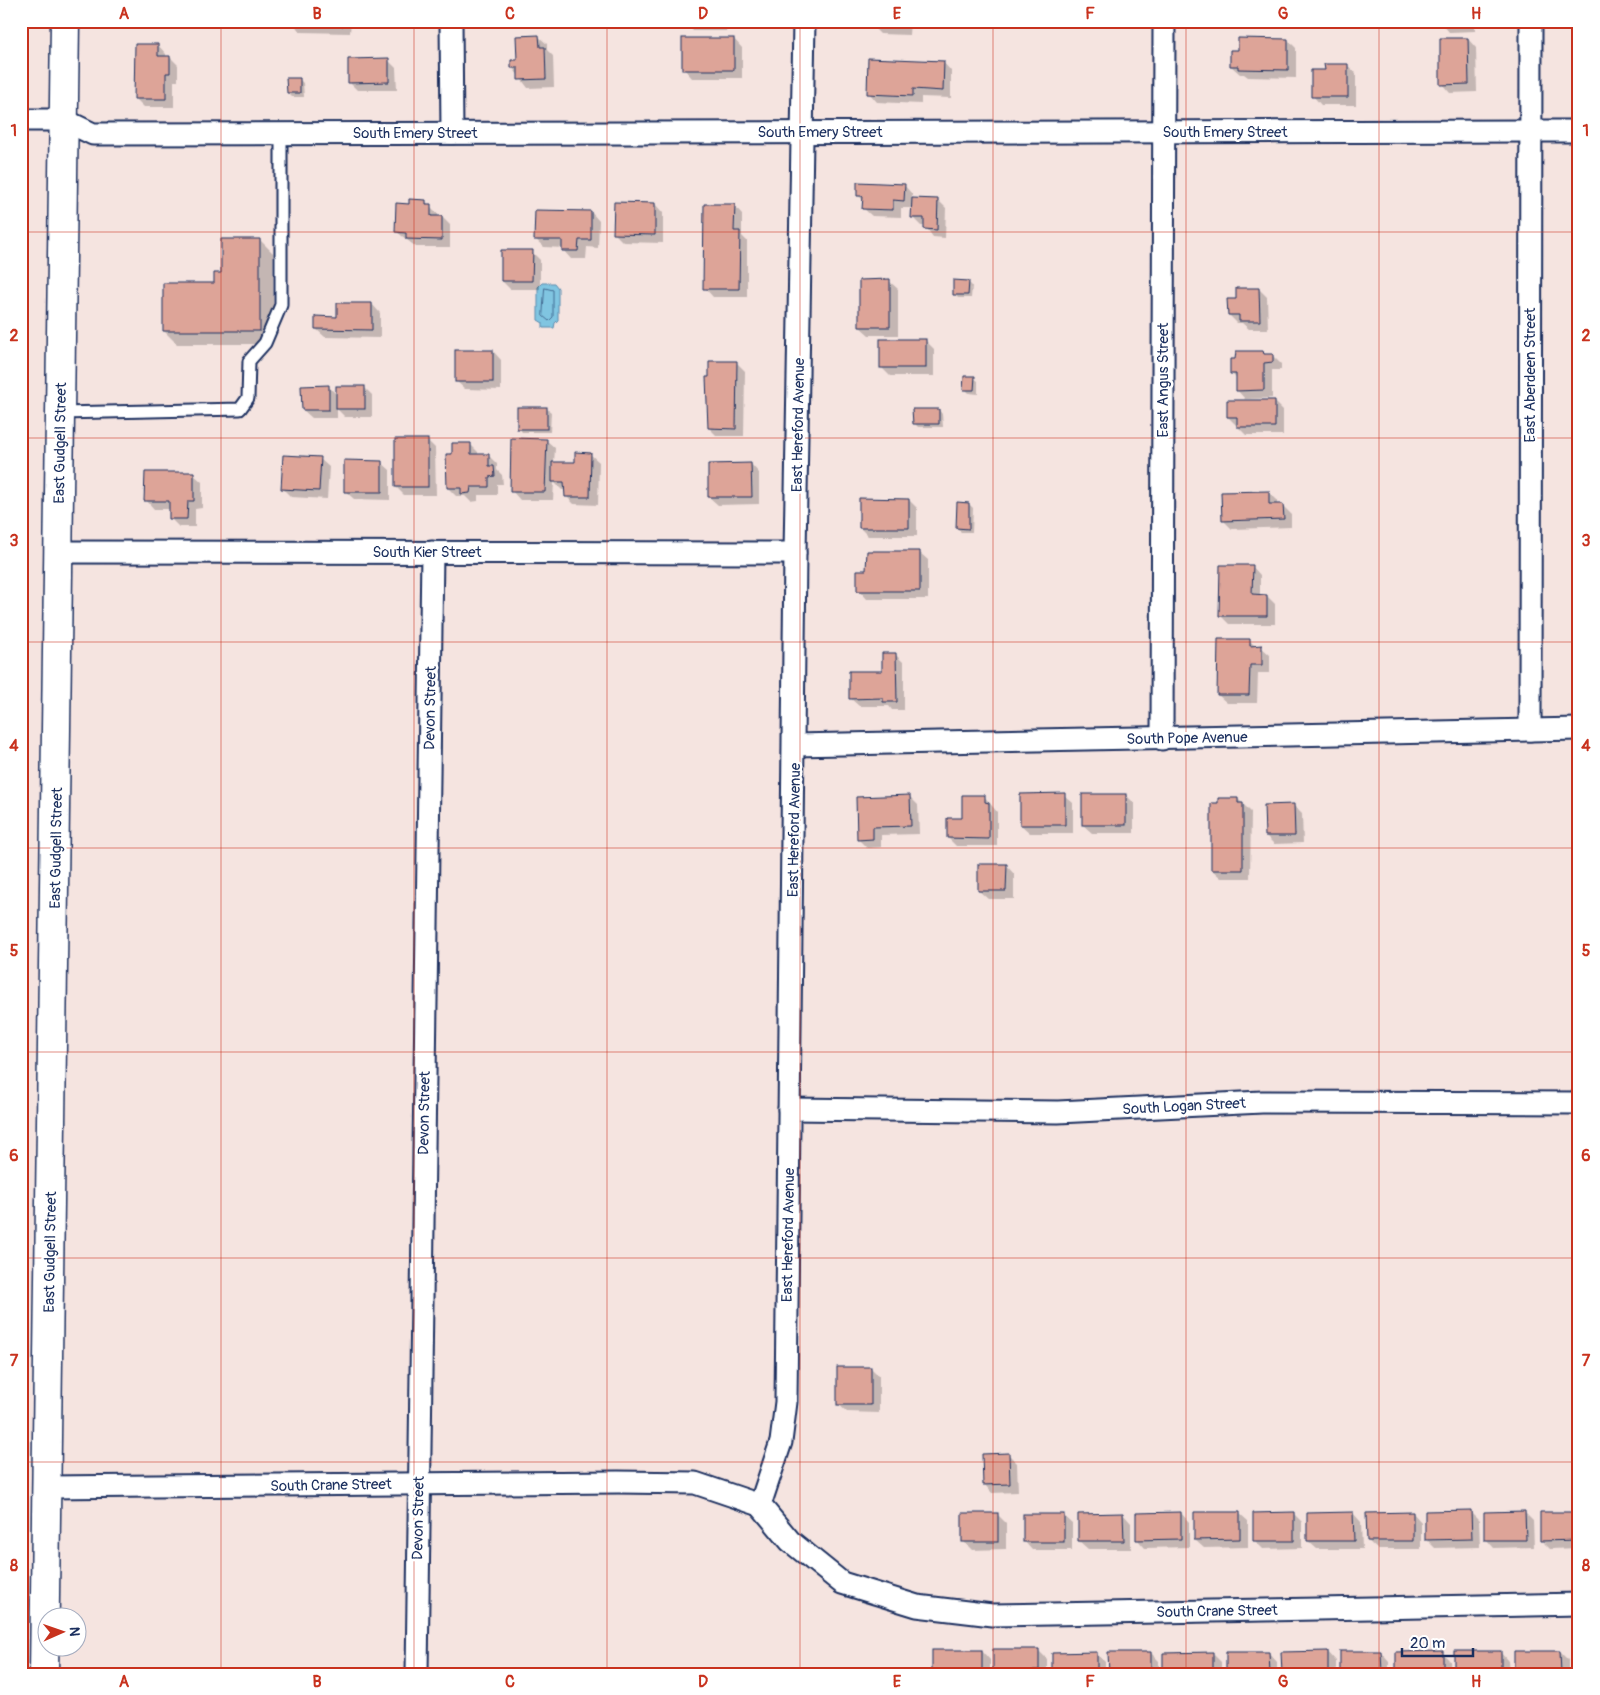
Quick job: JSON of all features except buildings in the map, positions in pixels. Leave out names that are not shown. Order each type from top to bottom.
[{"type":"street","name":"East Gudgell Street","points":[[44,1674],[60,552],[65,21]]},
{"type":"street","points":[[451,21],[452,133]]},
{"type":"street","name":"East Hereford Avenue","points":[[760,1505],[781,1442],[786,1402],[795,745],[795,553],[804,21]]},
{"type":"street","name":"East Angus Street","points":[[1162,739],[1164,21]]},
{"type":"street","name":"East Aberdeen Street","points":[[1530,730],[1531,21]]},
{"type":"street","points":[[21,120],[64,120]]},
{"type":"street","name":"South Emery Street","points":[[64,120],[93,134],[803,131],[1579,131]]},
{"type":"street","name":"South Kier Street","points":[[60,552],[795,553]]},
{"type":"street","name":"Devon Street","points":[[417,1674],[418,1484],[432,552]]},
{"type":"street","name":"South Pope Avenue","points":[[795,745],[1579,729]]},
{"type":"street","name":"South Logan Street","points":[[789,1110],[1058,1112],[1262,1102],[1579,1103]]},
{"type":"street","name":"South Crane Street","points":[[47,1487],[695,1483],[760,1505],[790,1540],[842,1583],[917,1606],[992,1615],[1579,1604]]},
{"type":"lane","points":[[61,413],[240,409],[248,398],[249,361],[265,343],[281,305],[281,134]]},
{"type":"water","points":[[542,283],[554,283],[558,288],[558,320],[554,328],[543,328],[543,323],[538,320],[538,287]]}]
